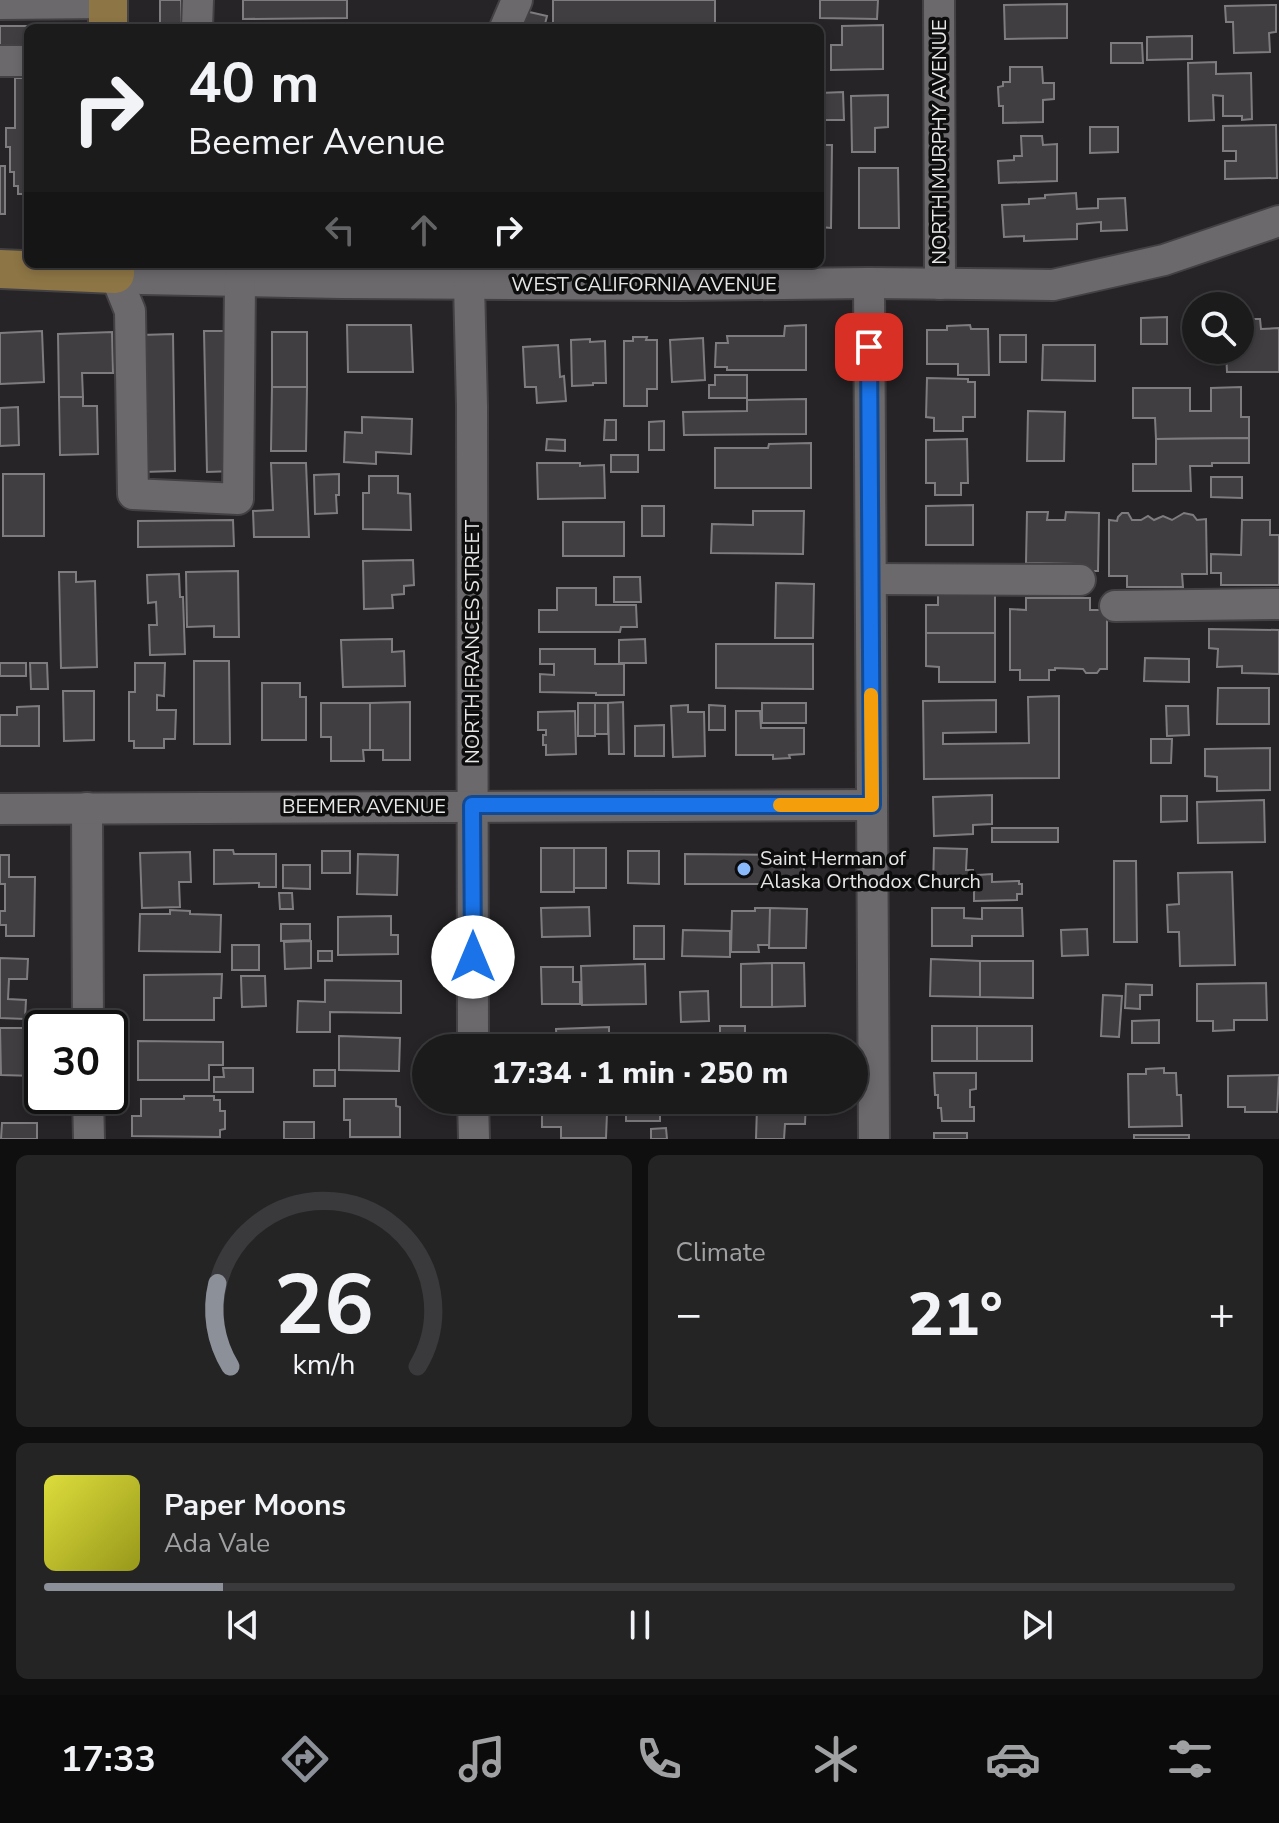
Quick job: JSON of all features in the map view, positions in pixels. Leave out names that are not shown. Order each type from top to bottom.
[{"type":"main road","points":[[0,268],[24,258]]},
{"type":"main road","name":"WEST CALIFORNIA AVENUE","points":[[0,268],[115,269]]},
{"type":"street","points":[[197,24],[198,0]]},
{"type":"street","points":[[507,24],[517,0]]},
{"type":"street","name":"NORTH MURPHY AVENUE","points":[[939,0],[940,284]]},
{"type":"street","points":[[0,4],[108,10]]},
{"type":"street","points":[[0,61],[24,61]]},
{"type":"street","name":"WEST CALIFORNIA AVENUE","points":[[115,269],[142,279],[240,281],[341,274],[468,271],[681,274],[869,283],[1053,285],[1164,260],[1279,221]]},
{"type":"street","points":[[115,269],[130,311],[133,494],[238,499],[240,281]]},
{"type":"street","name":"NORTH FRANCES STREET","points":[[468,271],[472,406],[473,1034]]},
{"type":"street","points":[[869,283],[874,1139]]},
{"type":"street","points":[[871,579],[1080,580]]},
{"type":"street","points":[[1115,606],[1279,604]]},
{"type":"street","name":"BEEMER AVENUE","points":[[0,809],[872,805]]},
{"type":"street","points":[[87,808],[88,1010]]},
{"type":"street","points":[[88,1114],[89,1139]]},
{"type":"street","points":[[473,1114],[474,1139]]},
{"type":"building","points":[[160,0],[181,0],[181,24],[160,24]]},
{"type":"building","points":[[243,0],[347,0],[347,18],[243,19]]},
{"type":"building","points":[[553,0],[715,0],[715,24],[553,24]]},
{"type":"building","points":[[820,0],[878,0],[877,19],[820,18]]},
{"type":"building","points":[[1067,4],[1067,38],[1005,39],[1004,5]]},
{"type":"building","points":[[1276,5],[1276,32],[1269,33],[1270,52],[1234,53],[1233,22],[1226,22],[1225,6]]},
{"type":"building","points":[[525,11],[547,16],[545,24],[522,24]]},
{"type":"building","points":[[883,25],[883,69],[831,70],[831,45],[842,45],[842,26]]},
{"type":"building","points":[[0,26],[24,26],[24,50],[0,51]]},
{"type":"building","points":[[1192,36],[1192,59],[1147,60],[1147,37]]},
{"type":"building","points":[[1111,43],[1142,43],[1143,63],[1111,63]]},
{"type":"building","points":[[1216,62],[1216,74],[1251,73],[1252,119],[1223,116],[1223,96],[1213,95],[1214,120],[1189,121],[1188,63]]},
{"type":"building","points":[[1010,67],[1042,67],[1043,83],[1054,83],[1054,99],[1043,100],[1043,122],[1003,123],[998,87],[1003,86],[1003,82],[1010,82]]},
{"type":"building","points":[[15,78],[24,78],[24,194],[18,194],[18,186],[14,186],[14,172],[10,172],[10,147],[6,147],[6,128],[15,128]]},
{"type":"building","points":[[843,92],[844,120],[824,120],[824,93]]},
{"type":"building","points":[[888,95],[888,127],[875,128],[875,152],[852,152],[851,96]]},
{"type":"building","points":[[1276,125],[1277,178],[1225,179],[1225,161],[1236,161],[1236,151],[1223,151],[1223,126]]},
{"type":"building","points":[[1090,127],[1118,127],[1118,152],[1090,153]]},
{"type":"building","points":[[1021,136],[1042,136],[1043,145],[1057,144],[1057,181],[999,183],[998,161],[1022,156]]},
{"type":"building","points":[[824,145],[832,145],[831,228],[824,227]]},
{"type":"building","points":[[0,166],[5,166],[5,214],[0,214]]},
{"type":"building","points":[[859,168],[898,168],[899,228],[859,228]]},
{"type":"building","points":[[1076,193],[1077,209],[1098,208],[1098,199],[1125,198],[1127,230],[1101,231],[1101,222],[1077,224],[1077,239],[1024,241],[1024,236],[1004,237],[1002,205],[1029,204],[1029,199],[1045,198],[1045,195]]},
{"type":"building","points":[[1167,317],[1167,344],[1141,344],[1141,318]]},
{"type":"building","points":[[1254,319],[1260,319],[1261,329],[1279,328],[1279,372],[1227,372],[1227,364],[1254,364]]},
{"type":"building","points":[[347,325],[411,325],[413,372],[348,372]]},
{"type":"building","points":[[806,325],[806,370],[727,370],[727,367],[715,367],[716,343],[728,343],[727,336],[784,336],[785,326]]},
{"type":"building","points":[[970,325],[971,329],[988,329],[989,375],[958,375],[958,364],[927,364],[927,330]]},
{"type":"building","points":[[42,331],[44,382],[0,384],[0,333]]},
{"type":"building","points":[[204,331],[231,331],[235,471],[207,472]]},
{"type":"building","points":[[112,332],[113,373],[82,373],[83,397],[59,397],[58,334]]},
{"type":"building","points":[[272,332],[307,332],[307,387],[272,387]]},
{"type":"building","points":[[173,334],[175,471],[144,472],[141,335]]},
{"type":"building","points":[[1000,335],[1026,335],[1026,362],[1000,362]]},
{"type":"building","points":[[633,337],[657,340],[657,389],[647,389],[647,406],[624,406],[624,341],[633,341]]},
{"type":"building","points":[[703,338],[705,380],[672,382],[670,340]]},
{"type":"building","points":[[590,339],[590,342],[605,341],[606,383],[572,386],[571,340]]},
{"type":"building","points":[[558,345],[560,377],[564,376],[566,401],[537,403],[536,387],[525,387],[523,347]]},
{"type":"building","points":[[1043,345],[1095,345],[1095,381],[1042,380]]},
{"type":"building","points":[[715,375],[747,375],[747,398],[709,398],[709,385],[715,385]]},
{"type":"building","points":[[927,378],[968,379],[968,382],[975,382],[975,417],[963,417],[963,431],[934,431],[934,418],[926,417]]},
{"type":"building","points":[[272,387],[307,387],[306,451],[271,451]]},
{"type":"building","points":[[1241,387],[1241,417],[1249,417],[1249,438],[1156,439],[1155,418],[1133,418],[1133,388],[1190,388],[1190,411],[1211,411],[1211,388]]},
{"type":"building","points":[[59,397],[83,397],[83,406],[97,406],[98,454],[60,455]]},
{"type":"building","points":[[806,399],[806,434],[684,435],[683,412],[747,411],[747,400]]},
{"type":"building","points":[[18,407],[19,445],[0,446],[0,408]]},
{"type":"building","points":[[1028,411],[1065,412],[1064,461],[1027,461]]},
{"type":"building","points":[[362,417],[412,419],[411,454],[376,452],[376,464],[344,462],[345,432],[362,433]]},
{"type":"building","points":[[605,420],[616,420],[616,440],[604,440]]},
{"type":"building","points":[[664,421],[664,450],[649,450],[649,422]]},
{"type":"building","points":[[1249,438],[1249,463],[1190,466],[1191,491],[1133,491],[1133,464],[1156,464],[1156,439]]},
{"type":"building","points":[[547,439],[565,440],[565,451],[546,450]]},
{"type":"building","points":[[967,439],[968,483],[961,483],[961,495],[935,495],[935,483],[926,483],[926,440]]},
{"type":"building","points":[[811,443],[811,488],[715,488],[715,448],[768,448],[769,444]]},
{"type":"building","points":[[611,455],[638,455],[638,472],[611,472]]},
{"type":"building","points":[[271,463],[306,463],[309,537],[254,537],[253,511],[273,510]]},
{"type":"building","points":[[537,463],[604,465],[605,498],[538,499]]},
{"type":"building","points":[[3,474],[44,474],[44,536],[3,536]]},
{"type":"building","points":[[339,474],[337,513],[315,514],[314,475]]},
{"type":"building","points":[[369,476],[398,476],[398,493],[410,494],[411,530],[363,529],[363,493],[369,493]]},
{"type":"building","points":[[1211,477],[1242,477],[1242,498],[1211,497]]},
{"type":"building","points":[[973,505],[973,545],[926,545],[926,506]]},
{"type":"building","points":[[642,506],[664,506],[664,536],[642,536]]},
{"type":"building","points":[[753,511],[804,511],[803,554],[711,553],[712,524],[753,525]]},
{"type":"building","points":[[1027,512],[1048,512],[1047,520],[1065,520],[1066,512],[1099,513],[1098,571],[1076,571],[1076,564],[1026,563]]},
{"type":"building","points":[[1122,513],[1128,513],[1132,520],[1148,516],[1154,520],[1163,516],[1172,520],[1184,513],[1193,515],[1197,520],[1206,519],[1207,574],[1182,574],[1183,587],[1127,587],[1127,576],[1109,576],[1109,520],[1117,521]]},
{"type":"building","points":[[233,520],[234,546],[138,547],[138,521]]},
{"type":"building","points":[[1242,520],[1270,520],[1270,535],[1279,535],[1279,585],[1221,585],[1221,573],[1211,573],[1211,554],[1241,555]]},
{"type":"building","points":[[563,522],[624,522],[624,556],[563,556]]},
{"type":"building","points":[[413,560],[414,585],[404,586],[404,594],[392,595],[393,608],[364,609],[363,561]]},
{"type":"building","points":[[238,571],[239,637],[214,637],[214,626],[187,627],[186,572]]},
{"type":"building","points":[[59,572],[76,572],[76,582],[95,581],[97,667],[61,668]]},
{"type":"building","points":[[179,574],[185,654],[150,655],[149,625],[157,625],[156,602],[148,603],[147,575]]},
{"type":"building","points":[[614,577],[640,577],[641,602],[614,602]]},
{"type":"building","points":[[776,583],[814,584],[813,638],[775,638]]},
{"type":"building","points":[[995,585],[995,633],[926,633],[926,605],[938,605],[938,586]]},
{"type":"building","points":[[557,588],[596,588],[596,605],[636,605],[637,627],[621,627],[620,632],[539,632],[539,610],[557,610]]},
{"type":"building","points":[[1026,598],[1090,598],[1090,610],[1107,610],[1107,669],[1086,673],[1083,669],[1055,668],[1049,670],[1049,680],[1020,680],[1020,670],[1010,670],[1010,609],[1026,610]]},
{"type":"building","points":[[1209,629],[1279,630],[1279,674],[1242,673],[1242,666],[1217,667],[1218,649],[1209,648]]},
{"type":"building","points":[[926,633],[995,633],[995,682],[939,682],[939,667],[926,666]]},
{"type":"building","points":[[392,639],[392,652],[404,651],[405,686],[343,687],[341,640]]},
{"type":"building","points":[[645,639],[646,663],[619,663],[619,640]]},
{"type":"building","points":[[716,644],[813,644],[813,689],[716,688]]},
{"type":"building","points":[[540,649],[595,649],[595,664],[624,664],[624,695],[540,692],[540,674],[554,675],[554,664],[540,664]]},
{"type":"building","points":[[1145,658],[1189,659],[1189,682],[1144,681]]},
{"type":"building","points":[[194,661],[229,661],[230,744],[194,744]]},
{"type":"building","points":[[0,663],[26,663],[26,676],[0,676]]},
{"type":"building","points":[[30,663],[47,663],[48,689],[31,689]]},
{"type":"building","points":[[135,663],[165,663],[164,696],[157,695],[157,710],[176,710],[175,739],[164,739],[164,748],[134,748],[134,741],[129,741],[129,692],[135,692]]},
{"type":"building","points":[[262,683],[300,683],[300,697],[306,697],[306,740],[262,740]]},
{"type":"building","points":[[1218,688],[1269,688],[1269,724],[1217,724]]},
{"type":"building","points":[[63,691],[94,691],[94,740],[64,741]]},
{"type":"building","points":[[1059,696],[1059,778],[924,779],[923,701],[996,700],[996,732],[943,733],[943,744],[1029,743],[1028,697]]},
{"type":"building","points":[[410,702],[410,760],[383,760],[383,750],[370,750],[370,703]]},
{"type":"building","points":[[623,702],[624,754],[609,754],[608,703]]},
{"type":"building","points":[[321,703],[370,703],[370,750],[363,750],[364,761],[331,761],[331,737],[321,737]]},
{"type":"building","points":[[578,703],[595,703],[595,736],[578,736]]},
{"type":"building","points":[[595,703],[608,703],[608,734],[595,734]]},
{"type":"building","points":[[762,703],[806,703],[806,723],[762,723]]},
{"type":"building","points":[[688,705],[688,712],[704,712],[705,756],[673,757],[671,706]]},
{"type":"building","points":[[709,705],[725,706],[725,730],[709,730]]},
{"type":"building","points":[[39,706],[39,746],[0,746],[0,715],[17,715],[17,707]]},
{"type":"building","points":[[1166,706],[1188,706],[1189,735],[1167,736]]},
{"type":"building","points":[[575,711],[576,754],[546,755],[543,735],[546,735],[546,730],[538,730],[538,712]]},
{"type":"building","points":[[736,711],[760,711],[761,728],[804,728],[804,754],[773,759],[773,755],[736,755]]},
{"type":"building","points":[[664,725],[664,756],[635,756],[635,726]]},
{"type":"building","points":[[1151,739],[1172,739],[1171,763],[1151,763]]},
{"type":"building","points":[[1270,748],[1270,790],[1217,791],[1217,777],[1205,776],[1205,749]]},
{"type":"building","points":[[992,795],[992,824],[973,825],[973,834],[934,836],[933,797]]},
{"type":"building","points":[[1161,796],[1187,796],[1187,821],[1161,822]]},
{"type":"building","points":[[1264,800],[1265,842],[1198,843],[1197,802]]},
{"type":"building","points":[[992,828],[1058,828],[1058,842],[992,842]]},
{"type":"building","points":[[541,848],[574,848],[574,892],[541,892]]},
{"type":"building","points":[[574,848],[606,848],[606,888],[574,888]]},
{"type":"building","points":[[934,848],[967,849],[966,870],[973,870],[972,889],[933,888]]},
{"type":"building","points":[[214,850],[233,850],[234,854],[276,854],[276,887],[259,887],[259,883],[214,884]]},
{"type":"building","points":[[322,851],[350,851],[350,873],[322,873]]},
{"type":"building","points":[[628,851],[659,851],[659,884],[628,883]]},
{"type":"building","points":[[190,852],[191,882],[179,882],[180,907],[142,908],[140,853]]},
{"type":"building","points":[[358,854],[398,855],[397,895],[357,894]]},
{"type":"building","name":"Saint Herman of Alaska Orthodox Church","points":[[685,854],[804,855],[804,884],[685,884]]},
{"type":"building","points":[[0,855],[9,855],[9,877],[35,877],[34,936],[6,936],[6,925],[0,925],[0,911],[5,911],[5,884],[0,884]]},
{"type":"building","points":[[1114,861],[1136,861],[1137,942],[1114,942]]},
{"type":"building","points":[[283,865],[310,865],[310,889],[283,888]]},
{"type":"building","points":[[1232,872],[1235,965],[1180,966],[1179,932],[1168,932],[1167,905],[1179,904],[1178,873]]},
{"type":"building","points":[[992,874],[992,882],[1019,881],[1022,884],[1022,894],[1017,894],[1017,900],[974,901],[978,875]]},
{"type":"building","points":[[279,893],[292,893],[293,909],[280,909]]},
{"type":"building","points":[[589,907],[590,936],[542,937],[541,908]]},
{"type":"building","points":[[755,908],[770,908],[770,945],[758,945],[759,952],[731,952],[732,911],[755,911]]},
{"type":"building","points":[[770,908],[807,909],[806,948],[769,948]]},
{"type":"building","points":[[932,908],[964,908],[964,918],[982,919],[982,908],[1022,908],[1023,936],[972,936],[972,946],[932,946]]},
{"type":"building","points":[[170,910],[221,915],[220,952],[139,951],[140,914],[170,914]]},
{"type":"building","points":[[391,916],[391,935],[398,935],[398,954],[338,955],[338,917]]},
{"type":"building","points":[[281,924],[310,924],[310,940],[281,941]]},
{"type":"building","points":[[634,926],[664,926],[664,959],[634,959]]},
{"type":"building","points":[[1087,929],[1088,955],[1062,956],[1061,930]]},
{"type":"building","points":[[683,930],[730,931],[730,957],[682,956]]},
{"type":"building","points":[[311,941],[311,968],[285,969],[284,942]]},
{"type":"building","points":[[232,945],[259,945],[259,970],[232,970]]},
{"type":"building","points":[[318,951],[332,951],[332,961],[318,961]]},
{"type":"building","points":[[0,958],[28,959],[27,979],[9,979],[8,999],[26,1000],[24,1019],[0,1018]]},
{"type":"building","points":[[931,959],[980,961],[980,997],[930,996]]},
{"type":"building","points":[[980,961],[1033,961],[1033,998],[980,997]]},
{"type":"building","points":[[772,963],[772,1007],[741,1007],[741,964]]},
{"type":"building","points":[[772,963],[804,963],[805,1006],[772,1007]]},
{"type":"building","points":[[645,964],[646,1004],[582,1005],[581,966]]},
{"type":"building","points":[[541,967],[573,967],[573,982],[580,982],[580,1004],[542,1004]]},
{"type":"building","points":[[222,974],[221,998],[214,998],[214,1020],[144,1020],[144,975]]},
{"type":"building","points":[[241,976],[265,976],[266,1006],[242,1007]]},
{"type":"building","points":[[325,980],[401,981],[401,1013],[330,1012],[330,1032],[297,1032],[298,1001],[325,1002]]},
{"type":"building","points":[[1266,983],[1267,1020],[1234,1020],[1234,1030],[1213,1031],[1213,1021],[1197,1021],[1197,984]]},
{"type":"building","points":[[1126,984],[1152,985],[1152,995],[1140,995],[1140,1009],[1125,1008]]},
{"type":"building","points":[[708,991],[709,1021],[681,1022],[680,992]]},
{"type":"building","points":[[1103,995],[1122,996],[1119,1037],[1101,1036]]},
{"type":"building","points":[[1159,1020],[1159,1043],[1132,1043],[1132,1021]]},
{"type":"building","points":[[720,1026],[745,1026],[745,1034],[720,1034]]},
{"type":"building","points":[[932,1026],[977,1026],[977,1061],[932,1061]]},
{"type":"building","points":[[977,1026],[1032,1026],[1032,1061],[977,1061]]},
{"type":"building","points":[[609,1027],[609,1034],[556,1034],[556,1029]]},
{"type":"building","points":[[0,1028],[24,1028],[24,1076],[1,1075]]},
{"type":"building","points":[[339,1036],[400,1038],[399,1071],[339,1070]]},
{"type":"building","points":[[138,1041],[223,1042],[223,1065],[209,1065],[209,1080],[138,1080]]},
{"type":"building","points":[[223,1068],[253,1068],[253,1092],[214,1092],[214,1077],[224,1077]]},
{"type":"building","points":[[1164,1068],[1164,1073],[1176,1073],[1177,1095],[1181,1095],[1182,1126],[1129,1127],[1128,1074],[1146,1074],[1146,1069]]},
{"type":"building","points":[[314,1070],[335,1070],[335,1086],[314,1086]]},
{"type":"building","points":[[934,1073],[976,1073],[976,1089],[970,1090],[974,1121],[942,1121],[938,1095],[935,1095]]},
{"type":"building","points":[[1279,1075],[1277,1112],[1245,1112],[1245,1107],[1228,1107],[1228,1076]]},
{"type":"building","points":[[184,1096],[214,1096],[214,1100],[220,1100],[220,1111],[225,1111],[225,1129],[220,1130],[220,1137],[132,1136],[132,1116],[141,1116],[141,1099],[184,1099]]},
{"type":"building","points":[[344,1099],[396,1099],[396,1106],[400,1107],[400,1137],[350,1137],[350,1120],[344,1120]]},
{"type":"building","points":[[542,1114],[607,1114],[606,1138],[561,1138],[561,1127],[542,1127]]},
{"type":"building","points":[[626,1114],[660,1114],[660,1121],[626,1121]]},
{"type":"building","points":[[757,1114],[805,1114],[805,1124],[785,1124],[784,1139],[756,1139]]},
{"type":"building","points":[[284,1122],[314,1122],[314,1139],[284,1139]]},
{"type":"building","points":[[2,1123],[37,1123],[37,1139],[1,1139]]},
{"type":"building","points":[[666,1128],[667,1139],[651,1139],[651,1129]]},
{"type":"building","points":[[934,1133],[967,1133],[967,1139],[934,1139]]},
{"type":"building","points":[[1134,1135],[1189,1135],[1189,1139],[1134,1139]]},
{"type":"slow traffic","points":[[780,805],[872,805],[871,695]]},
{"type":"place","name":"Saint Herman of Alaska Orthodox Church","points":[[744,869]]},
{"type":"route","points":[[473,957],[472,805],[872,805],[869,347]]}]
